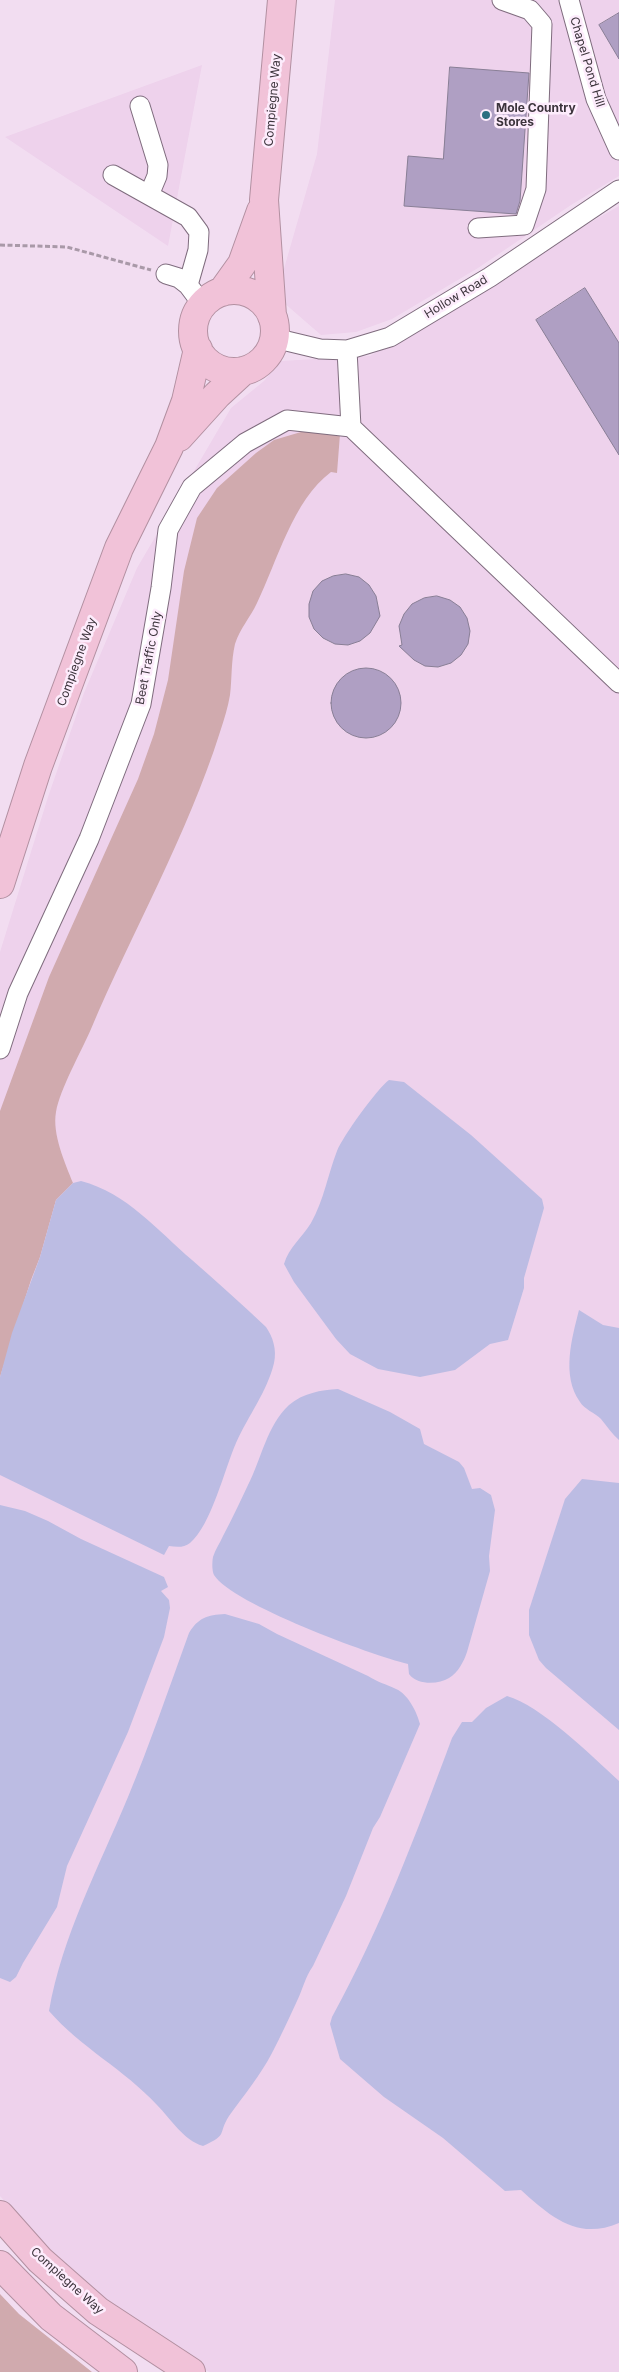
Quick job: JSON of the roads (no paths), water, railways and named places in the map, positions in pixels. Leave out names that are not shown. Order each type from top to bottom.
[{"type":"highway","name":"Compiegne Way","points":[[273,327],[264,200],[282,0]]},
{"type":"highway","name":"Compiegne Way","points":[[205,294],[242,264],[264,200]]},
{"type":"highway","points":[[234,290],[246,292],[257,297],[266,306],[273,327],[271,350],[264,360],[254,367],[243,371],[229,372],[216,368],[206,360],[198,350],[194,338],[194,326],[205,294],[234,290]]},
{"type":"highway","name":"Compiegne Way","points":[[0,884],[38,766],[119,548],[169,447],[186,401],[198,350]]},
{"type":"highway","name":"Compiegne Way","points":[[169,447],[217,395],[243,371]]},
{"type":"highway","name":"Compiegne Way","points":[[0,2215],[40,2260],[98,2312],[191,2372]]},
{"type":"highway","points":[[0,2265],[51,2317],[123,2372]]},
{"type":"street","points":[[478,228],[524,225],[536,189],[542,24],[530,10],[502,0]]},
{"type":"street","name":"Chapel Pond Hill","points":[[569,0],[596,99],[619,150]]},
{"type":"street","points":[[140,106],[158,164],[157,176],[149,196]]},
{"type":"street","points":[[113,175],[188,217],[199,232],[198,250],[205,294]]},
{"type":"street","name":"Hollow Road","points":[[273,327],[320,349],[347,350],[390,337],[490,276],[619,190]]},
{"type":"street","points":[[166,274],[179,278],[205,294]]},
{"type":"street","points":[[347,350],[351,427],[615,672]]},
{"type":"street","name":"Beet Traffic Only","points":[[0,1049],[18,993],[89,839],[141,704],[161,588],[168,530],[192,488],[245,443],[287,420],[351,427]]},
{"type":"water","points":[[389,1080],[404,1082],[471,1135],[542,1199],[544,1208],[524,1278],[524,1288],[508,1340],[490,1344],[455,1370],[420,1377],[378,1369],[350,1354],[336,1339],[294,1282],[284,1264],[292,1248],[311,1223],[323,1196],[340,1144],[369,1102]]},
{"type":"water","points":[[81,1181],[113,1194],[141,1214],[266,1327],[274,1344],[275,1358],[271,1374],[236,1443],[205,1524],[188,1545],[169,1546],[164,1555],[0,1475],[0,1377],[12,1333],[40,1257],[56,1200],[73,1183]]},
{"type":"water","points":[[579,1310],[603,1325],[619,1328],[619,1440],[601,1419],[582,1404],[574,1391],[569,1368],[571,1344]]},
{"type":"water","points":[[338,1389],[390,1412],[420,1429],[424,1444],[459,1462],[464,1468],[472,1489],[480,1488],[491,1495],[495,1510],[489,1556],[490,1571],[466,1655],[455,1673],[439,1682],[428,1683],[417,1680],[409,1674],[408,1664],[335,1640],[274,1614],[226,1587],[213,1573],[214,1554],[253,1475],[265,1443],[281,1413],[294,1401],[306,1395],[319,1391]]},
{"type":"water","points":[[582,1479],[619,1483],[619,1730],[546,1668],[539,1660],[529,1635],[529,1610],[565,1499]]},
{"type":"water","points":[[0,1505],[25,1511],[48,1521],[81,1539],[164,1577],[168,1587],[161,1591],[169,1600],[170,1608],[164,1637],[128,1732],[67,1866],[57,1907],[16,1977],[10,1982],[0,1978]]},
{"type":"water","points":[[225,1614],[259,1624],[400,1691],[411,1704],[420,1724],[380,1817],[373,1828],[346,1896],[275,2047],[257,2078],[229,2116],[221,2134],[203,2146],[183,2134],[144,2092],[74,2036],[49,2011],[63,1956],[82,1902],[136,1777],[189,1633],[204,1618]]},
{"type":"water","points":[[507,1696],[520,1701],[550,1720],[619,1781],[619,2223],[604,2228],[590,2229],[565,2223],[543,2209],[521,2190],[505,2191],[443,2138],[384,2097],[340,2059],[330,2024],[397,1879],[452,1738],[462,1722],[472,1722],[486,1708]]},
{"type":"place","name":"Mole Country Stores","points":[[486,115]]}]
